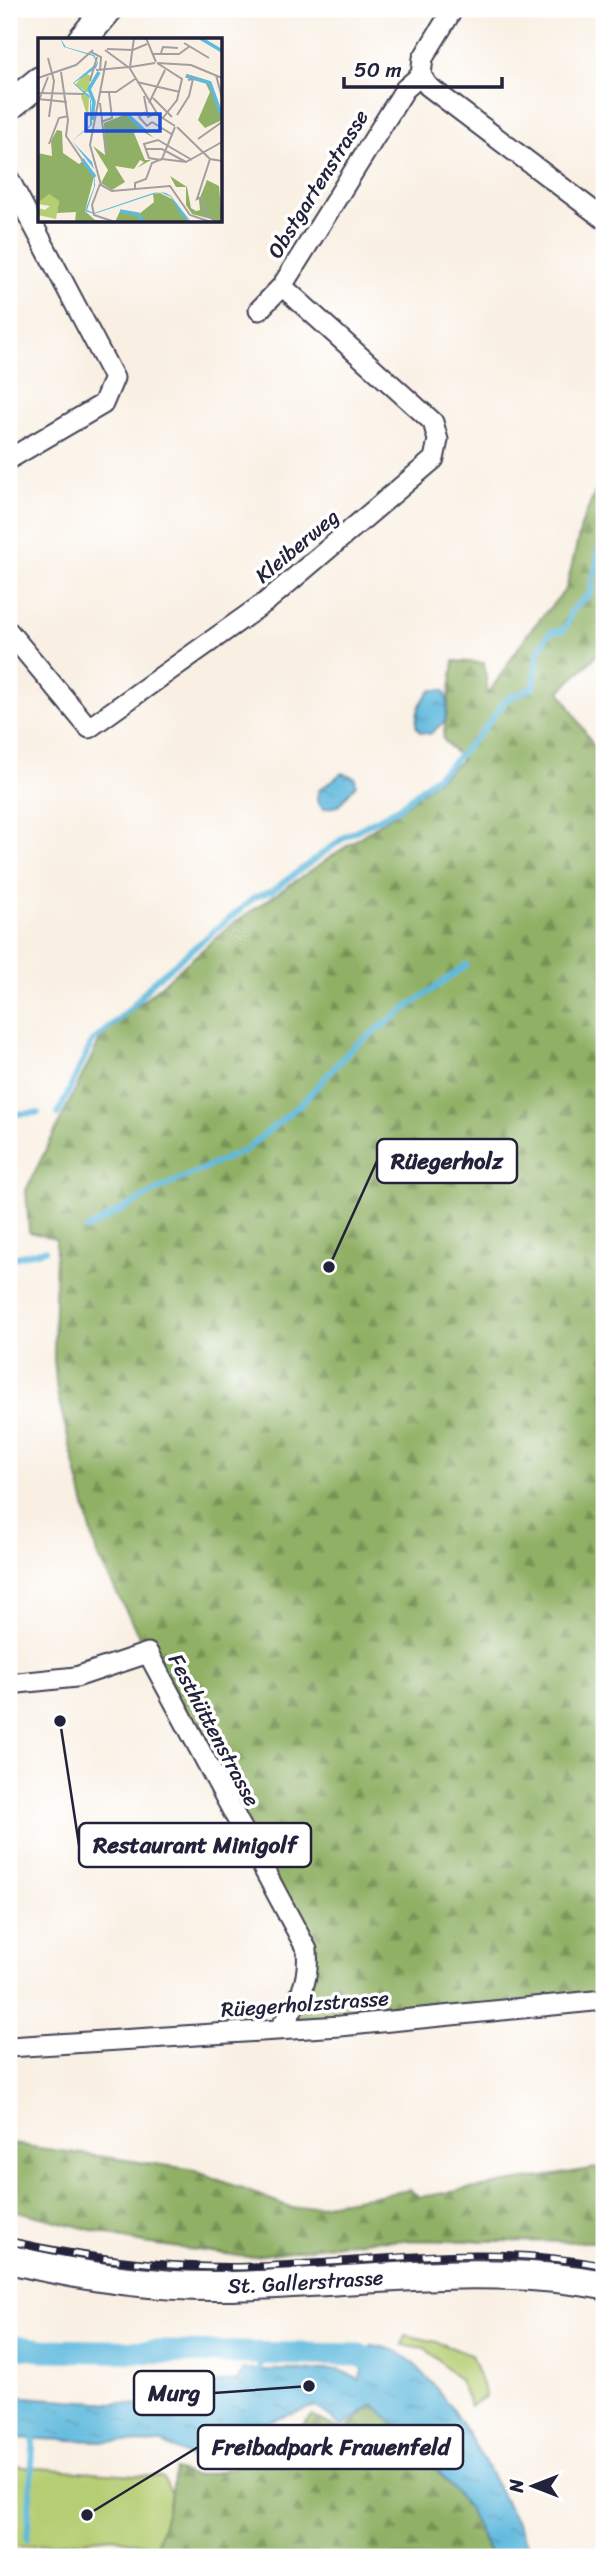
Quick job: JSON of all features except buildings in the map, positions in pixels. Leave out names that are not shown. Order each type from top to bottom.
[{"type":"main road","points":[[84,38],[108,9]]},
{"type":"main road","points":[[9,106],[38,83]]},
{"type":"main road","name":"St. Gallerstrasse","points":[[9,2259],[81,2274],[194,2285],[453,2273],[545,2276],[604,2286]]},
{"type":"street","name":"Obstgartenstrasse","points":[[259,310],[282,286],[405,89],[421,75],[423,58],[453,9]]},
{"type":"street","points":[[421,75],[428,86],[604,219]]},
{"type":"street","points":[[9,179],[114,378],[103,404],[9,459]]},
{"type":"street","name":"Kleiberweg","points":[[9,632],[89,728],[267,601],[434,458],[438,439],[433,422],[282,286]]},
{"type":"street","name":"Festhüttenstrasse","points":[[9,1684],[76,1677],[148,1653],[307,1950],[305,1985],[297,2006],[279,2029]]},
{"type":"street","name":"Rüegerholzstrasse","points":[[9,2047],[279,2029],[604,2000]]},
{"type":"green space","points":[[604,472],[604,648],[560,691],[604,763],[604,2000],[279,2029],[309,1963],[97,1555],[57,1393],[54,1359],[56,1239],[29,1232],[26,1190],[102,1036],[231,925],[401,809],[462,760],[443,739],[454,661],[484,663],[488,694],[528,633],[566,589],[582,523]]},
{"type":"green space","points":[[11,2144],[190,2169],[295,2209],[410,2190],[420,2197],[604,2167],[604,2242],[367,2240],[248,2257],[143,2243],[9,2209]]},
{"type":"green space","points":[[406,2335],[437,2342],[471,2355],[486,2396],[470,2406],[459,2380],[425,2348],[402,2345]]},
{"type":"green space","points":[[374,2403],[421,2449],[467,2507],[491,2557],[334,2557],[315,2553],[275,2557],[153,2557],[172,2493],[175,2470],[198,2475],[232,2467],[276,2446],[312,2416],[344,2431]]},
{"type":"green space","points":[[9,2466],[162,2477],[172,2493],[156,2547],[113,2537],[9,2548]]},
{"type":"water","points":[[432,690],[443,690],[447,705],[445,721],[430,734],[420,732],[416,726],[420,706]]},
{"type":"water","points":[[342,773],[355,777],[356,785],[338,806],[323,809],[317,801],[318,791]]},
{"type":"water","points":[[372,2345],[398,2352],[418,2368],[438,2390],[475,2446],[533,2557],[491,2557],[467,2507],[421,2449],[374,2404],[342,2427],[316,2406],[259,2425],[246,2446],[193,2458],[163,2443],[9,2438],[9,2396],[172,2407],[190,2392],[194,2383],[237,2381],[243,2370],[340,2370],[359,2380]]},
{"type":"waterway","points":[[58,1114],[92,1042],[130,1009],[153,982],[255,897],[272,891],[346,836],[397,809],[449,766],[483,730],[507,699],[534,687],[538,652],[550,632],[562,631],[571,611],[591,592],[601,540]]},
{"type":"waterway","points":[[87,1229],[163,1187],[245,1150],[301,1104],[352,1048],[466,965]]},
{"type":"waterway","points":[[9,1114],[38,1113]]},
{"type":"waterway","points":[[9,1259],[45,1250]]},
{"type":"waterway","points":[[9,2346],[41,2350],[359,2355],[395,2371]]},
{"type":"waterway","points":[[259,2379],[262,2354]]},
{"type":"waterway","points":[[27,2539],[34,2433]]},
{"type":"railway","points":[[9,2241],[95,2257],[181,2266],[240,2267],[467,2255],[513,2255],[604,2266]]},
{"type":"place","name":"Rüegerholz","points":[[329,1267]]},
{"type":"place","name":"Restaurant Minigolf","points":[[60,1721]]},
{"type":"place","name":"Murg","points":[[309,2386]]},
{"type":"place","name":"Freibadpark Frauenfeld","points":[[87,2515]]}]
